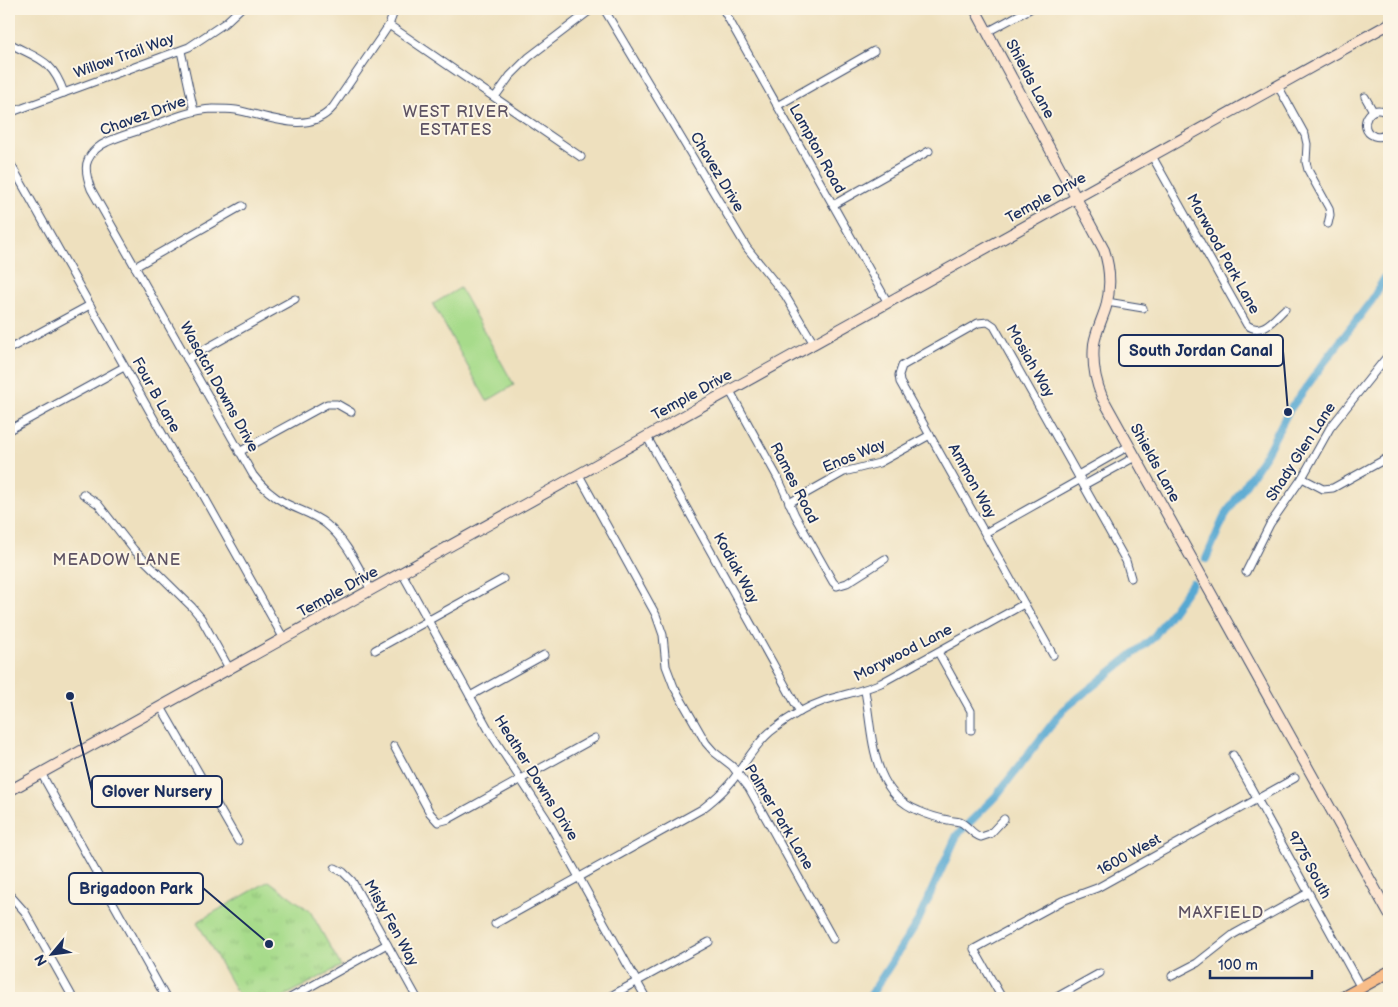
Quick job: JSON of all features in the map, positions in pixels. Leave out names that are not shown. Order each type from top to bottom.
[{"type":"main road","points":[[1342,998],[1389,972]]},
{"type":"street","name":"Willow Trail Way","points":[[9,113],[181,51],[196,43],[240,9]]},
{"type":"street","name":"Chavez Drive","points":[[87,161],[106,142],[194,111],[214,109],[236,110],[292,123],[323,116],[333,107],[389,25],[395,9]]},
{"type":"street","points":[[495,97],[510,76],[529,57],[592,9]]},
{"type":"street","name":"Chavez Drive","points":[[604,9],[747,248],[785,295],[814,344]]},
{"type":"street","name":"Lampton Road","points":[[723,9],[888,302]]},
{"type":"street","name":"Shields Lane","points":[[975,9],[1099,238],[1107,257],[1109,283],[1107,302],[1096,336],[1094,353],[1094,371],[1102,397],[1389,914]]},
{"type":"street","points":[[987,32],[1030,9]]},
{"type":"street","name":"Temple Drive","points":[[9,791],[230,670],[1389,24]]},
{"type":"street","points":[[389,25],[582,157]]},
{"type":"street","points":[[9,43],[42,60],[58,76],[64,93]]},
{"type":"street","points":[[181,51],[194,111]]},
{"type":"street","points":[[777,106],[874,51]]},
{"type":"street","points":[[1278,86],[1305,135],[1307,166],[1329,208],[1328,224]]},
{"type":"street","points":[[1365,97],[1373,111]]},
{"type":"street","points":[[1388,136],[1373,136],[1366,126],[1367,117],[1373,111],[1381,110],[1389,115]]},
{"type":"street","points":[[833,205],[929,151]]},
{"type":"street","name":"Marwood Park Lane","points":[[1152,156],[1247,325],[1254,329],[1263,328],[1285,309]]},
{"type":"street","name":"Wasatch Downs Drive","points":[[87,161],[87,175],[91,189],[252,475],[267,491],[318,518],[334,531],[347,548],[371,590]]},
{"type":"street","name":"Four B Lane","points":[[10,166],[176,458],[191,473],[284,639]]},
{"type":"street","points":[[135,266],[242,206]]},
{"type":"street","points":[[187,359],[295,299]]},
{"type":"street","points":[[1107,302],[1143,308]]},
{"type":"street","points":[[9,349],[90,305]]},
{"type":"street","name":"Mosiah Way","points":[[899,371],[905,364],[978,323],[991,323],[997,329],[1081,480]]},
{"type":"street","name":"Shady Glen Lane","points":[[1246,572],[1270,524],[1302,478],[1330,428],[1389,354]]},
{"type":"street","points":[[9,430],[124,367]]},
{"type":"street","name":"Ammon Way","points":[[899,371],[900,382],[1053,655]]},
{"type":"street","name":"Rames Road","points":[[730,391],[830,579],[837,586],[847,583],[885,559]]},
{"type":"street","points":[[239,452],[327,404],[336,404],[351,412]]},
{"type":"street","name":"Enos Way","points":[[789,503],[844,472],[878,463],[930,435]]},
{"type":"street","name":"Kodiak Way","points":[[647,437],[800,712]]},
{"type":"street","points":[[1081,480],[1129,446]]},
{"type":"street","points":[[985,533],[1081,480],[1135,457]]},
{"type":"street","points":[[1302,478],[1323,489],[1333,488],[1389,457]]},
{"type":"street","name":"Palmer Park Lane","points":[[579,475],[656,614],[663,635],[666,666],[674,687],[706,743],[738,773],[753,796],[833,939]]},
{"type":"street","points":[[1081,480],[1126,562],[1131,578]]},
{"type":"street","points":[[83,494],[98,504],[140,556],[192,606],[201,618],[230,670]]},
{"type":"street","name":"Heather Downs Drive","points":[[402,573],[495,740],[546,818],[646,998]]},
{"type":"street","points":[[375,650],[502,579]]},
{"type":"street","name":"Morywood Lane","points":[[495,924],[702,809],[726,788],[768,734],[800,712],[825,700],[864,691],[1024,604]]},
{"type":"street","points":[[938,652],[971,710],[970,730]]},
{"type":"street","points":[[470,696],[544,654]]},
{"type":"street","points":[[864,691],[876,760],[888,785],[899,798],[917,810],[966,826],[977,836],[986,836],[1004,819]]},
{"type":"street","points":[[161,707],[238,841]]},
{"type":"street","points":[[394,746],[430,813],[438,822],[449,819],[596,738]]},
{"type":"street","name":"9775 South","points":[[1233,756],[1361,988]]},
{"type":"street","points":[[41,773],[166,998]]},
{"type":"street","name":"1600 West","points":[[1002,998],[974,949],[1062,901],[1097,888],[1294,778]]},
{"type":"street","name":"Misty Fen Way","points":[[335,868],[344,872],[352,881],[417,998]]},
{"type":"street","points":[[1172,976],[1197,963],[1234,934],[1308,893]]},
{"type":"street","points":[[9,894],[25,912],[73,998]]},
{"type":"street","points":[[607,998],[708,942]]},
{"type":"street","points":[[294,997],[387,944]]},
{"type":"street","points":[[1055,998],[1100,973]]},
{"type":"green space","points":[[460,288],[514,385],[487,401],[433,304]]},
{"type":"green space","points":[[269,881],[310,911],[341,966],[281,998],[240,998],[197,922]]},
{"type":"waterway","points":[[1206,559],[1224,517],[1267,452],[1288,412],[1372,300],[1389,270]]},
{"type":"waterway","points":[[869,998],[918,921],[957,835],[996,796],[1063,710],[1153,638],[1192,583]]},
{"type":"place","name":"South Jordan Canal","points":[[1288,412]]},
{"type":"place","name":"Glover Nursery","points":[[70,696]]},
{"type":"place","name":"Brigadoon Park","points":[[269,944]]},
{"type":"district","name":"WEST RIVER ESTATES","points":[[456,121]]},
{"type":"district","name":"MEADOW LANE","points":[[117,560]]},
{"type":"district","name":"MAXFIELD","points":[[1221,913]]}]
